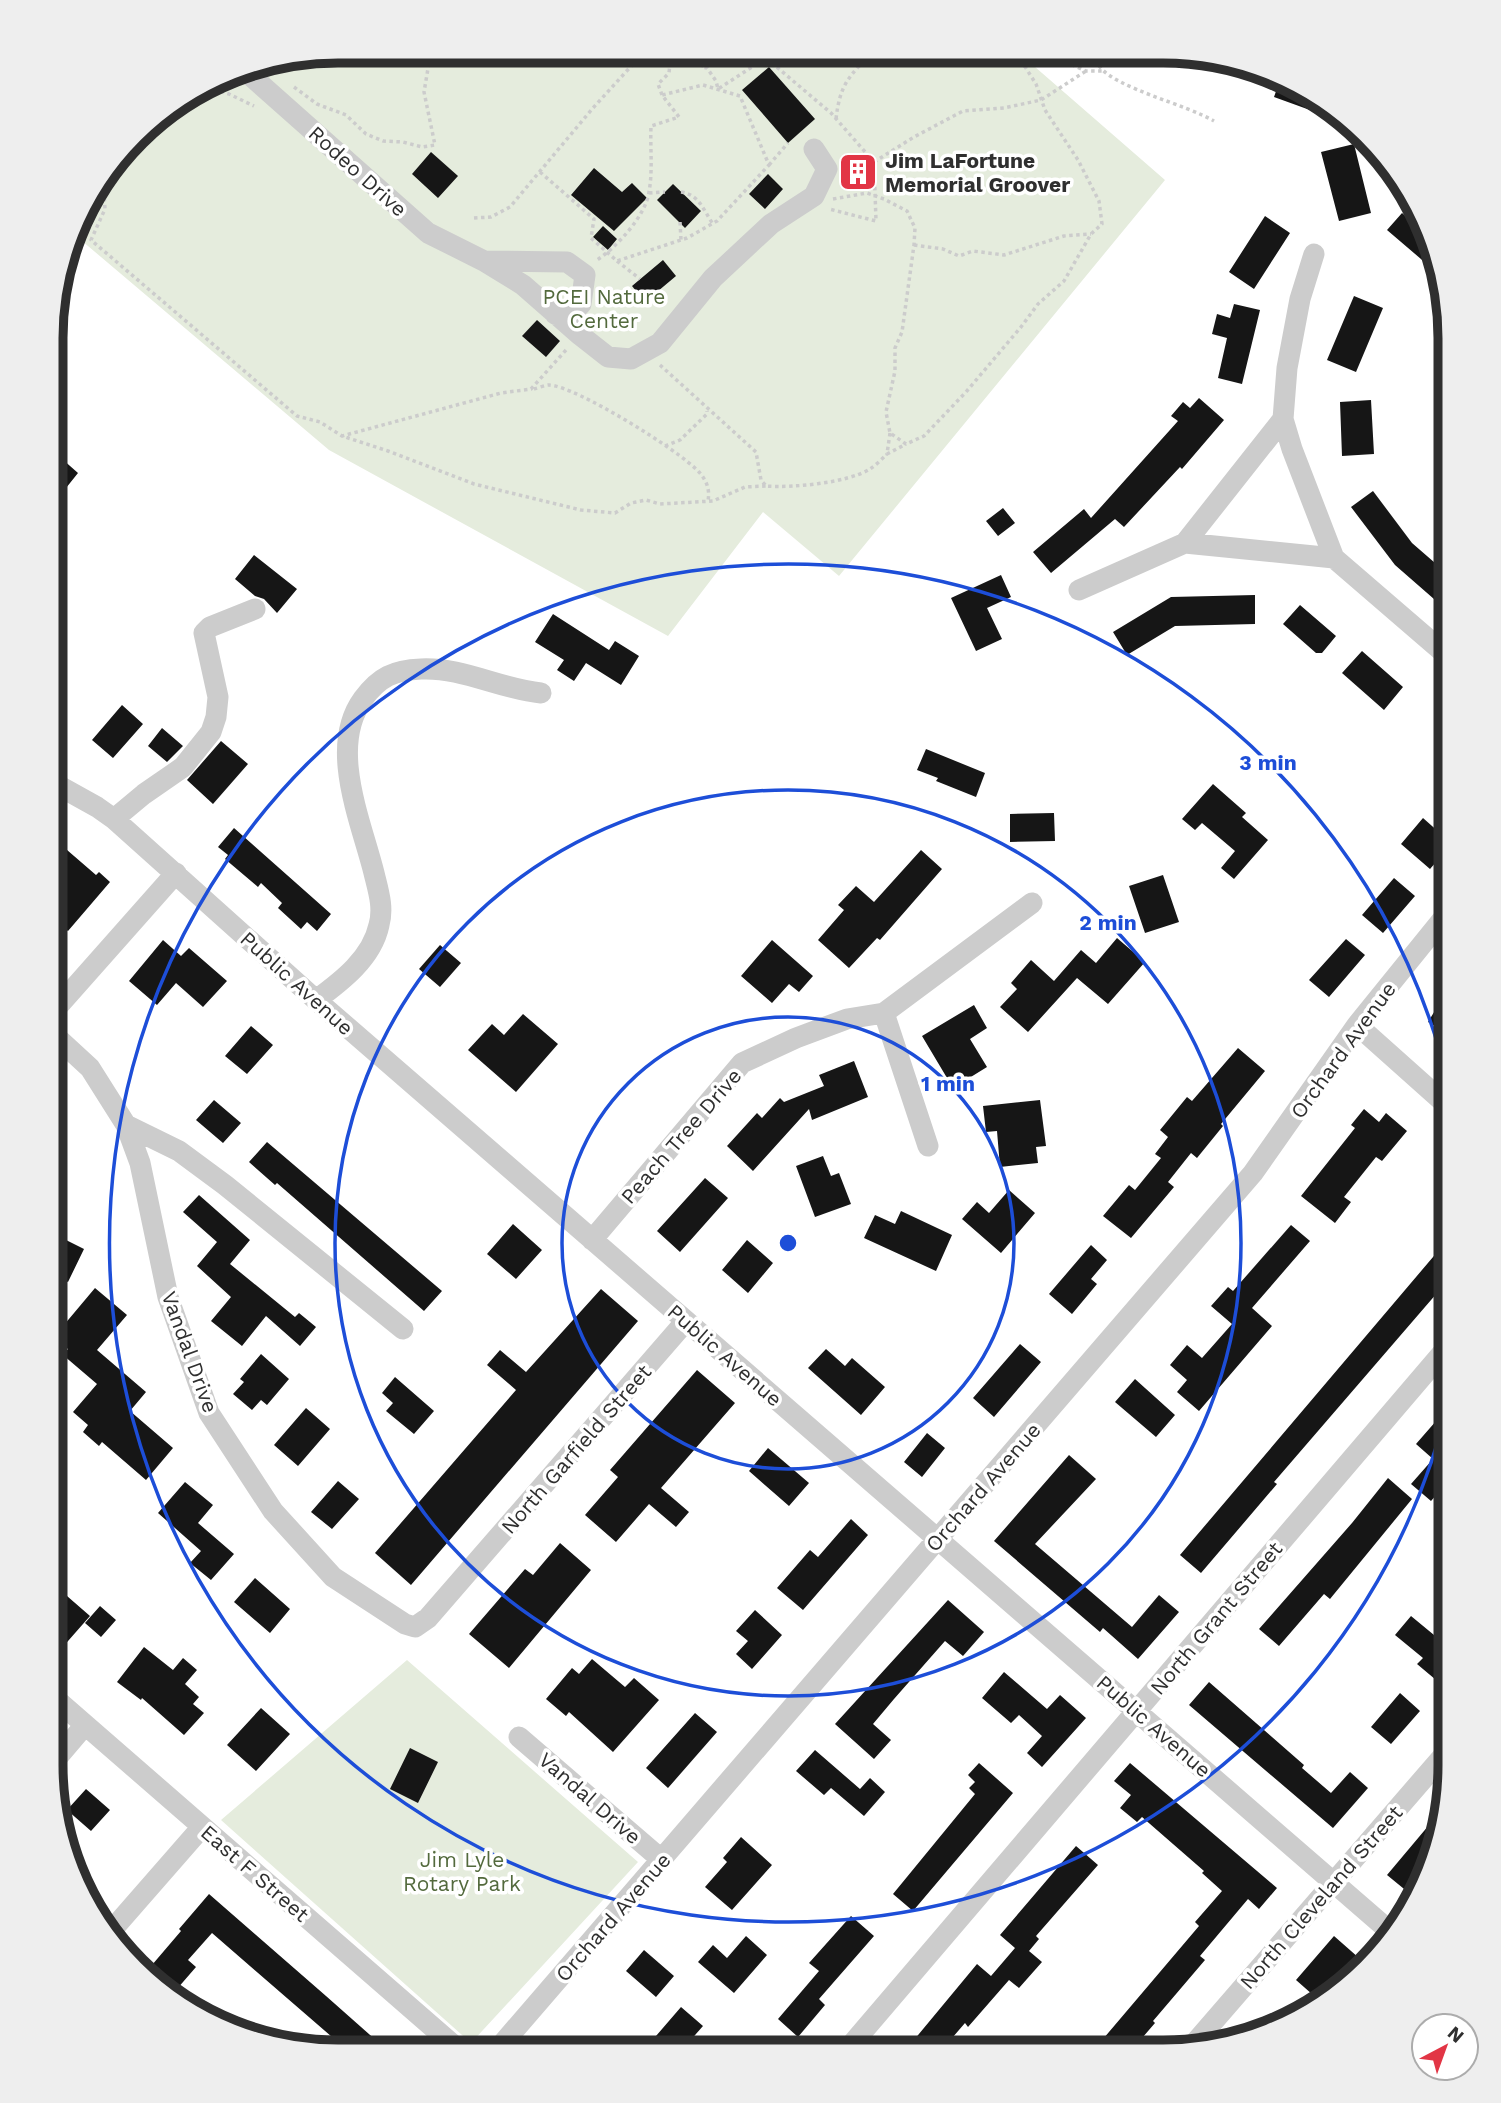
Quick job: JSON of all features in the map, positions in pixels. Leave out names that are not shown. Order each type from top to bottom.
[{"type":"street","name":"Rodeo Drive","points":[[253,77],[429,233],[484,261],[523,285],[608,357],[631,359],[645,351]]},
{"type":"street","points":[[645,351],[660,343],[713,278],[771,224],[814,196],[827,169],[814,149]]},
{"type":"street","points":[[1314,254],[1292,333],[1283,419],[1292,449],[1334,558],[1438,648]]},
{"type":"street","name":"Rodeo Drive","points":[[484,261],[567,262],[580,271]]},
{"type":"street","points":[[555,314],[571,314],[581,304],[585,275],[580,271]]},
{"type":"street","points":[[1079,590],[1185,543],[1283,419]]},
{"type":"street","points":[[1185,543],[1334,558]]},
{"type":"street","points":[[114,819],[183,767],[211,732],[218,697],[204,633],[210,627],[255,608]]},
{"type":"street","points":[[316,1000],[347,977],[374,941],[380,924],[382,904],[352,794],[347,744],[354,711],[373,685],[382,678],[421,669],[447,670],[541,692]]},
{"type":"street","name":"Public Avenue","points":[[63,788],[114,819],[316,1000],[1385,1927]]},
{"type":"street","points":[[63,1001],[176,873]]},
{"type":"street","name":"Peach Tree Drive","points":[[592,1240],[742,1063],[796,1038],[847,1019],[884,1013],[1032,903]]},
{"type":"street","name":"Orchard Avenue","points":[[507,2040],[1253,1174],[1357,1025],[1438,925]]},
{"type":"street","points":[[884,1013],[929,1146]]},
{"type":"street","points":[[1357,1025],[1438,1097]]},
{"type":"street","name":"Vandal Drive","points":[[63,1042],[90,1068],[126,1125],[140,1163],[169,1297],[209,1413],[272,1511],[333,1577],[405,1624],[415,1627],[428,1618],[466,1576]]},
{"type":"street","points":[[126,1125],[180,1151],[403,1329]]},
{"type":"street","name":"North Garfield Street","points":[[466,1576],[687,1321]]},
{"type":"street","name":"North Grant Street","points":[[855,2040],[1438,1358]]},
{"type":"street","name":"East F Street","points":[[63,1706],[447,2040]]},
{"type":"street","points":[[63,1751],[85,1725]]},
{"type":"street","name":"Vandal Drive","points":[[519,1737],[662,1860]]},
{"type":"street","name":"North Cleveland Street","points":[[1199,2038],[1438,1762]]},
{"type":"street","points":[[115,1926],[202,1827]]},
{"type":"path","points":[[263,86],[282,83],[298,88],[317,104],[346,115],[366,134],[383,141],[422,147],[435,145],[424,92],[429,63]]},
{"type":"path","points":[[474,218],[491,217],[510,207],[593,108],[635,63]]},
{"type":"path","points":[[580,271],[607,253],[645,206],[649,193],[651,126],[679,117],[662,95],[658,84],[668,73],[670,63]]},
{"type":"path","points":[[703,63],[701,67],[707,68],[718,89]]},
{"type":"path","points":[[836,119],[839,93],[862,63]]},
{"type":"path","points":[[104,193],[105,209],[91,240],[298,416],[320,422],[342,436],[474,484],[580,510],[615,513],[631,503],[646,500],[660,504],[708,501],[745,487],[791,488],[856,476],[871,468],[887,454],[924,436],[966,392],[1038,304],[1064,281],[1091,234],[1102,224],[1099,201],[1077,159],[1045,110],[1036,84],[1023,63]]},
{"type":"path","points":[[1068,63],[1086,71],[1104,71],[1156,96],[1198,111],[1214,121]]},
{"type":"path","points":[[1099,63],[1104,71]]},
{"type":"path","points":[[874,162],[962,111],[1004,108],[1041,100],[1086,71]]},
{"type":"path","points":[[662,95],[703,85],[740,96],[769,165]]},
{"type":"path","points":[[617,261],[681,240],[713,223],[788,143]]},
{"type":"path","points":[[540,172],[594,219],[591,239],[640,279]]},
{"type":"path","points":[[649,193],[665,192]]},
{"type":"path","points":[[681,192],[691,194],[701,202],[713,223]]},
{"type":"path","points":[[814,196],[829,199],[867,193],[907,211],[915,228],[902,332],[895,348],[895,371],[886,412],[890,433],[887,454]]},
{"type":"path","points":[[680,222],[681,240]]},
{"type":"path","points":[[914,245],[943,249],[959,256],[973,251],[1004,255],[1064,236],[1091,234]]},
{"type":"path","points":[[531,389],[580,335]]},
{"type":"path","points":[[645,351],[755,452],[761,480],[766,486]]},
{"type":"path","points":[[342,436],[501,393],[550,385],[580,395],[664,446],[699,472],[710,489],[708,501]]},
{"type":"path","points":[[664,446],[680,440],[708,410]]},
{"type":"path","points":[[890,433],[906,444]]},
{"type":"green space","name":"PCEI Nature Center","points":[[338,63],[1030,63],[1165,180],[839,576],[763,512],[668,636],[329,450],[81,240],[91,216],[109,185],[131,157],[157,131],[185,109],[216,91],[267,72],[302,65]]},
{"type":"green space","name":"Jim Lyle Rotary Park","points":[[407,1660],[638,1862],[474,2040],[468,2040],[221,1820]]},
{"type":"building","points":[[769,67],[815,119],[788,143],[742,90]]},
{"type":"building","points":[[1277,88],[1324,115],[1274,97]]},
{"type":"building","points":[[1354,144],[1371,213],[1339,221],[1321,152]]},
{"type":"building","points":[[431,152],[458,176],[438,198],[412,174]]},
{"type":"building","name":"Jim LaFortune Memorial Groover","points":[[856,157],[872,174],[859,186],[843,170]]},
{"type":"building","points":[[594,168],[622,192],[632,183],[647,198],[614,231],[571,195]]},
{"type":"building","points":[[768,174],[783,189],[765,209],[749,194]]},
{"type":"building","points":[[673,184],[701,211],[685,228],[657,200]]},
{"type":"building","points":[[1402,213],[1412,222],[1428,265],[1387,230]]},
{"type":"building","points":[[1265,216],[1290,233],[1254,289],[1229,272]]},
{"type":"building","points":[[603,226],[617,239],[608,250],[593,237]]},
{"type":"building","points":[[663,260],[676,276],[645,302],[632,286]]},
{"type":"building","points":[[1354,296],[1383,308],[1356,372],[1327,360]]},
{"type":"building","points":[[1234,304],[1260,310],[1242,384],[1218,378],[1227,338],[1212,334],[1217,314],[1230,318]]},
{"type":"building","points":[[537,320],[560,341],[546,357],[522,336]]},
{"type":"building","points":[[1199,398],[1224,420],[1182,469],[1180,467],[1124,527],[1115,519],[1051,573],[1033,552],[1084,509],[1091,518],[1178,421],[1171,416],[1183,402],[1190,408]]},
{"type":"building","points":[[1371,400],[1374,454],[1342,456],[1340,402]]},
{"type":"building","points":[[63,460],[78,473],[66,488],[63,485]]},
{"type":"building","points":[[1373,491],[1412,543],[1438,566],[1438,603],[1395,565],[1351,507]]},
{"type":"building","points":[[1003,508],[1015,523],[998,536],[986,521]]},
{"type":"building","points":[[254,555],[297,589],[277,613],[264,599],[255,596],[235,579]]},
{"type":"building","points":[[1001,575],[1011,597],[987,608],[1002,639],[976,651],[951,598]]},
{"type":"building","points":[[1255,595],[1255,624],[1175,626],[1127,655],[1113,632],[1171,597]]},
{"type":"building","points":[[1300,605],[1336,636],[1322,653],[1316,653],[1283,624]]},
{"type":"building","points":[[553,614],[609,650],[615,641],[639,656],[621,685],[586,663],[574,681],[557,670],[564,660],[535,642]]},
{"type":"building","points":[[1362,651],[1403,687],[1384,710],[1342,673]]},
{"type":"building","points":[[122,705],[143,724],[113,758],[92,740]]},
{"type":"building","points":[[162,728],[183,746],[167,762],[148,746]]},
{"type":"building","points":[[221,741],[248,764],[213,804],[187,780]]},
{"type":"building","points":[[926,749],[985,773],[976,797],[917,770]]},
{"type":"building","points":[[1213,784],[1246,813],[1242,817],[1268,840],[1234,879],[1221,868],[1235,851],[1202,823],[1195,830],[1182,819]]},
{"type":"building","points":[[1054,813],[1055,841],[1010,842],[1010,814]]},
{"type":"building","points":[[1423,818],[1438,831],[1438,860],[1430,869],[1401,844]]},
{"type":"building","points":[[234,828],[331,914],[317,931],[307,922],[301,929],[278,908],[282,903],[261,883],[258,887],[225,859],[228,855],[218,847]]},
{"type":"building","points":[[63,846],[96,875],[99,872],[110,882],[68,931],[64,928]]},
{"type":"building","points":[[921,850],[942,869],[880,940],[877,938],[849,968],[818,940],[844,910],[838,905],[856,886],[874,902]]},
{"type":"building","points":[[1163,875],[1179,922],[1145,933],[1129,886]]},
{"type":"building","points":[[1394,878],[1415,896],[1383,933],[1362,915]]},
{"type":"building","points":[[1117,938],[1145,962],[1108,1004],[1077,978],[1028,1032],[1000,1007],[1017,989],[1011,983],[1031,960],[1054,981],[1081,950],[1096,963]]},
{"type":"building","points":[[1346,939],[1365,955],[1329,997],[1309,980]]},
{"type":"building","points":[[163,940],[181,956],[189,948],[227,981],[203,1007],[176,983],[157,1005],[129,981]]},
{"type":"building","points":[[772,940],[813,976],[799,992],[789,984],[772,1003],[741,976]]},
{"type":"building","points":[[440,945],[461,963],[440,987],[419,969]]},
{"type":"building","points":[[974,1005],[987,1028],[970,1039],[987,1067],[953,1088],[922,1036]]},
{"type":"building","points":[[1438,1006],[1438,1028],[1428,1022]]},
{"type":"building","points":[[523,1014],[558,1044],[516,1092],[468,1050],[492,1024],[504,1035]]},
{"type":"building","points":[[251,1026],[273,1045],[247,1074],[225,1056]]},
{"type":"building","points":[[1238,1048],[1265,1071],[1197,1158],[1191,1153],[1168,1182],[1174,1187],[1131,1238],[1103,1216],[1129,1185],[1135,1190],[1161,1158],[1155,1154],[1168,1137],[1160,1130],[1187,1097],[1192,1101]]},
{"type":"building","points":[[854,1061],[868,1097],[812,1120],[809,1109],[753,1171],[727,1146],[757,1113],[762,1118],[780,1098],[784,1102],[824,1086],[819,1075]]},
{"type":"building","points":[[214,1100],[241,1123],[223,1143],[196,1120]]},
{"type":"building","points":[[1040,1100],[1046,1146],[1036,1147],[1038,1163],[1000,1167],[997,1131],[986,1132],[983,1106]]},
{"type":"building","points":[[1364,1109],[1379,1122],[1386,1113],[1407,1131],[1382,1161],[1376,1157],[1344,1197],[1351,1202],[1335,1223],[1301,1196],[1355,1128],[1351,1125]]},
{"type":"building","points":[[267,1142],[442,1291],[424,1311],[277,1183],[275,1185],[249,1162]]},
{"type":"building","points":[[823,1156],[831,1176],[839,1173],[851,1204],[815,1217],[796,1166]]},
{"type":"building","points":[[705,1178],[728,1198],[680,1252],[657,1231]]},
{"type":"building","points":[[1009,1190],[1035,1213],[1001,1253],[962,1219],[977,1202],[989,1213]]},
{"type":"building","points":[[199,1195],[250,1240],[230,1264],[295,1317],[299,1313],[316,1327],[300,1346],[266,1316],[242,1346],[211,1321],[231,1297],[197,1266],[217,1242],[183,1212]]},
{"type":"building","points":[[901,1211],[952,1235],[936,1271],[864,1238],[875,1215],[895,1224]]},
{"type":"building","points":[[513,1224],[542,1250],[516,1279],[487,1254]]},
{"type":"building","points":[[1291,1225],[1310,1241],[1252,1308],[1272,1326],[1199,1411],[1177,1392],[1187,1380],[1170,1365],[1187,1345],[1202,1358],[1232,1324],[1211,1306],[1228,1287],[1233,1291]]},
{"type":"building","points":[[63,1238],[84,1249],[68,1282],[63,1280]]},
{"type":"building","points":[[747,1240],[773,1263],[748,1293],[722,1270]]},
{"type":"building","points":[[1091,1245],[1107,1260],[1091,1279],[1097,1284],[1072,1314],[1049,1294]]},
{"type":"building","points":[[1438,1251],[1438,1292],[1274,1482],[1277,1484],[1201,1573],[1180,1555]]},
{"type":"building","points":[[95,1288],[127,1315],[97,1350],[146,1392],[130,1411],[173,1448],[146,1480],[102,1442],[99,1446],[83,1432],[88,1425],[73,1412],[97,1384],[63,1355],[68,1349],[63,1345],[63,1326]]},
{"type":"building","points":[[601,1289],[638,1321],[411,1585],[375,1553],[516,1390],[487,1365],[500,1350],[526,1372]]},
{"type":"building","points":[[1020,1344],[1041,1362],[994,1417],[973,1398]]},
{"type":"building","points":[[826,1349],[845,1366],[852,1358],[885,1387],[861,1415],[808,1368]]},
{"type":"building","points":[[261,1354],[289,1379],[267,1405],[261,1400],[252,1410],[233,1394],[244,1382],[240,1379]]},
{"type":"building","points":[[697,1370],[735,1403],[661,1488],[689,1512],[676,1527],[649,1504],[616,1542],[585,1515],[618,1477],[610,1470]]},
{"type":"building","points":[[395,1377],[434,1411],[414,1434],[386,1411],[393,1403],[382,1393]]},
{"type":"building","points":[[1135,1379],[1175,1415],[1156,1437],[1115,1402]]},
{"type":"building","points":[[306,1408],[330,1429],[298,1466],[274,1445]]},
{"type":"building","points":[[1438,1419],[1438,1493],[1431,1501],[1411,1484],[1433,1459],[1416,1444]]},
{"type":"building","points":[[927,1433],[945,1448],[922,1477],[904,1462]]},
{"type":"building","points":[[768,1448],[809,1483],[789,1506],[749,1471]]},
{"type":"building","points":[[1069,1455],[1096,1479],[1035,1544],[1132,1627],[1159,1595],[1179,1612],[1138,1659],[1103,1628],[1100,1632],[994,1541]]},
{"type":"building","points":[[1388,1478],[1412,1499],[1330,1599],[1324,1594],[1279,1646],[1259,1629]]},
{"type":"building","points":[[338,1481],[359,1499],[332,1529],[311,1512]]},
{"type":"building","points":[[185,1482],[213,1505],[198,1523],[234,1554],[211,1580],[190,1563],[201,1551],[158,1513]]},
{"type":"building","points":[[851,1519],[868,1535],[803,1610],[777,1588],[810,1550],[818,1557]]},
{"type":"building","points":[[560,1543],[591,1570],[509,1668],[469,1634],[525,1569],[533,1575]]},
{"type":"building","points":[[255,1578],[290,1609],[270,1633],[234,1602]]},
{"type":"building","points":[[67,1596],[90,1616],[63,1647],[63,1601]]},
{"type":"building","points":[[948,1600],[984,1632],[963,1656],[945,1641],[894,1699],[873,1724],[891,1740],[874,1759],[835,1724]]},
{"type":"building","points":[[100,1606],[116,1620],[101,1637],[85,1623]]},
{"type":"building","points":[[755,1610],[782,1635],[752,1669],[736,1654],[748,1641],[736,1631]]},
{"type":"building","points":[[1411,1616],[1434,1635],[1438,1630],[1438,1682],[1417,1664],[1423,1658],[1395,1635]]},
{"type":"building","points":[[144,1647],[173,1670],[183,1658],[197,1670],[185,1684],[199,1697],[193,1704],[204,1713],[184,1735],[142,1698],[141,1700],[117,1682]]},
{"type":"building","points":[[592,1659],[625,1687],[634,1678],[659,1700],[613,1752],[569,1712],[566,1716],[546,1699],[572,1668],[579,1674]]},
{"type":"building","points":[[1004,1672],[1047,1709],[1060,1695],[1086,1718],[1042,1767],[1027,1753],[1042,1736],[1019,1715],[1011,1723],[982,1698]]},
{"type":"building","points":[[1209,1682],[1304,1765],[1302,1768],[1331,1793],[1350,1772],[1368,1788],[1333,1828],[1189,1705]]},
{"type":"building","points":[[1400,1693],[1420,1711],[1391,1744],[1371,1727]]},
{"type":"building","points":[[261,1708],[290,1734],[256,1771],[227,1745]]},
{"type":"building","points":[[695,1713],[717,1732],[668,1788],[646,1768]]},
{"type":"building","points":[[410,1748],[438,1762],[418,1803],[390,1789]]},
{"type":"building","points":[[815,1750],[860,1789],[870,1778],[885,1792],[864,1816],[831,1788],[824,1795],[796,1771]]},
{"type":"building","points":[[979,1763],[1013,1793],[913,1911],[893,1894],[975,1794],[969,1788],[975,1782],[968,1775]]},
{"type":"building","points":[[1130,1763],[1277,1888],[1259,1909],[1248,1899],[1200,1956],[1205,1960],[1153,2021],[1155,2023],[1140,2040],[1102,2040],[1199,1926],[1195,1922],[1222,1891],[1202,1873],[1204,1871],[1142,1817],[1137,1822],[1120,1808],[1131,1795],[1114,1781]]},
{"type":"building","points":[[86,1789],[110,1810],[91,1831],[67,1810]]},
{"type":"building","points":[[1433,1821],[1407,1892],[1387,1875]]},
{"type":"building","points":[[741,1837],[772,1865],[732,1910],[705,1887],[727,1862],[723,1858]]},
{"type":"building","points":[[1076,1846],[1098,1865],[1036,1936],[1039,1939],[1029,1951],[1042,1962],[1019,1988],[1009,1980],[968,2027],[965,2023],[950,2040],[914,2040],[977,1964],[991,1976],[1015,1948],[1000,1935]]},
{"type":"building","points":[[209,1894],[376,2040],[335,2040],[212,1933],[188,1960],[196,1967],[178,1988],[151,1966],[181,1931],[179,1929]]},
{"type":"building","points":[[851,1916],[874,1936],[819,1999],[825,2005],[798,2037],[778,2019],[819,1971],[809,1963]]},
{"type":"building","points":[[746,1936],[767,1955],[734,1993],[698,1962],[713,1945],[727,1958]]},
{"type":"building","points":[[1334,1936],[1358,1958],[1314,1995],[1296,1980]]},
{"type":"building","points":[[644,1950],[674,1976],[656,1997],[626,1971]]},
{"type":"building","points":[[681,2007],[703,2026],[691,2040],[660,2040],[656,2036]]},
{"type":"place","name":"Jim LaFortune Memorial Groover","points":[[858,172]]}]
